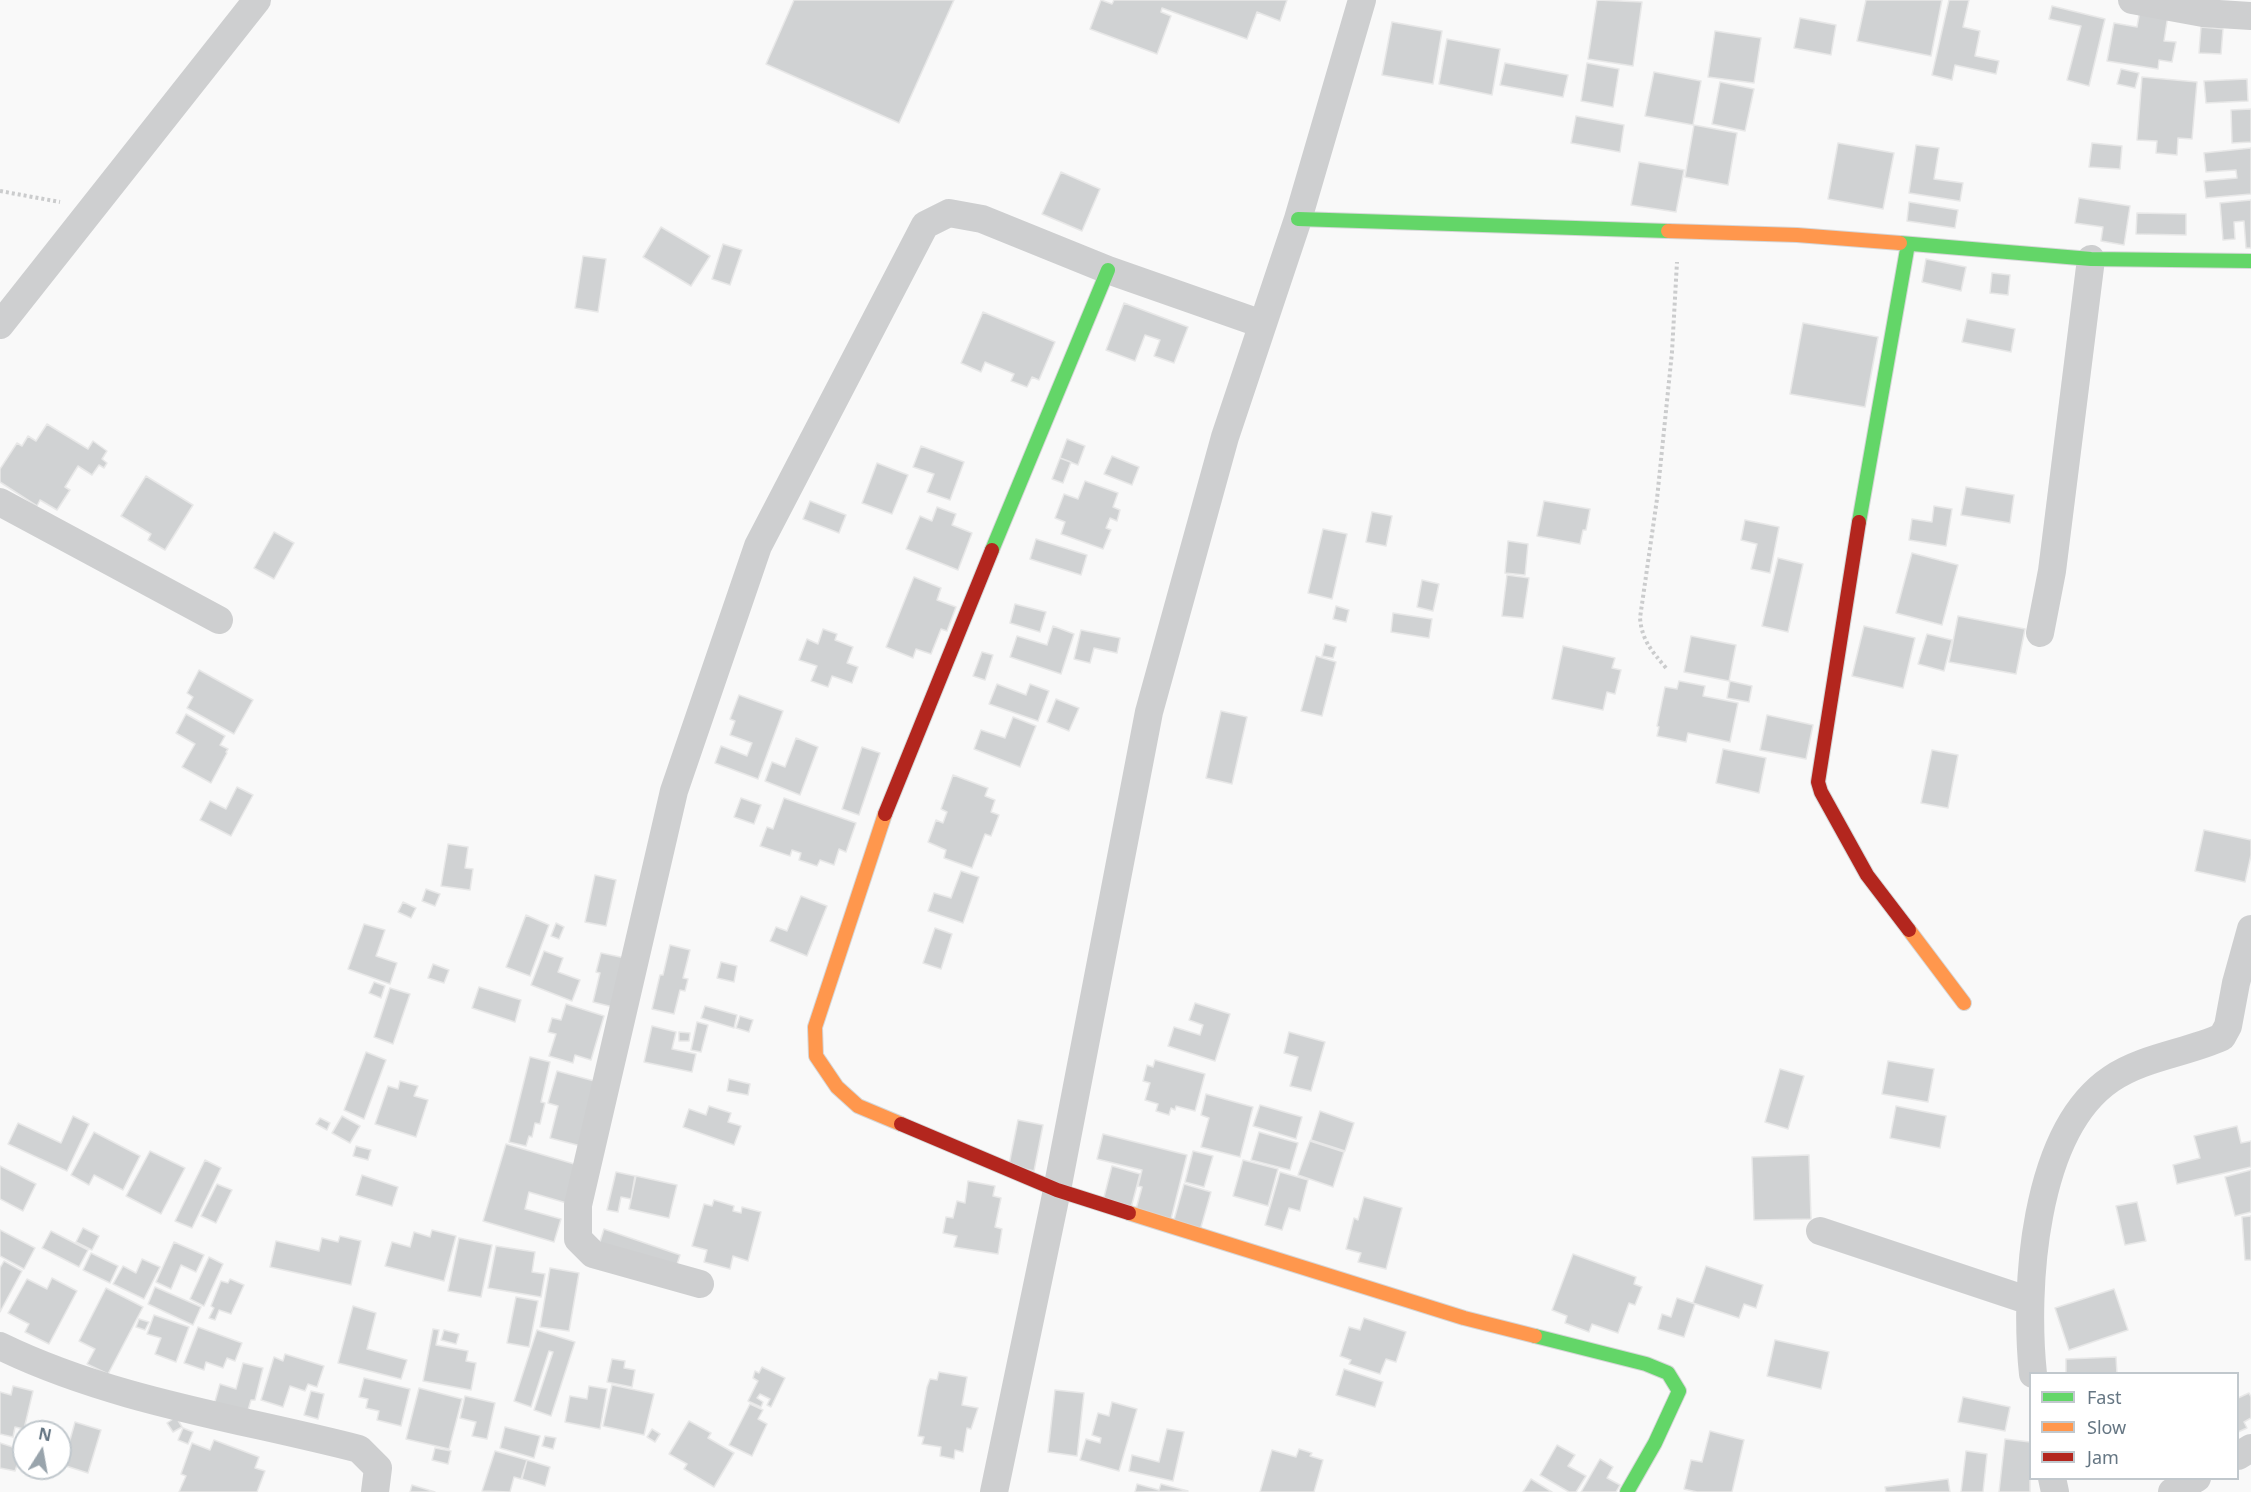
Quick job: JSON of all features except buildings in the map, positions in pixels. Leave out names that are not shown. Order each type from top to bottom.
[{"type":"street","points":[[0,325],[257,0]]},
{"type":"street","points":[[994,1492],[1057,1190],[1149,712],[1225,437],[1298,219],[1362,0]]},
{"type":"street","points":[[2132,0],[2203,13],[2251,16]]},
{"type":"street","points":[[700,1284],[593,1254],[578,1239],[576,1222],[578,1205],[674,791],[758,546],[925,225],[949,213],[982,219],[1108,270],[1262,324]]},
{"type":"street","points":[[1298,219],[1797,235],[2091,259],[2251,261]]},
{"type":"street","points":[[1908,244],[1868,462],[1818,782],[1821,792],[1868,875],[1964,1003]]},
{"type":"street","points":[[2040,633],[2053,561],[2091,259]]},
{"type":"street","points":[[1108,270],[891,795],[814,1028],[816,1056],[837,1087],[858,1106],[1057,1190],[1464,1318],[1646,1364],[1668,1374],[1679,1391],[1655,1443],[1627,1492]]},
{"type":"street","points":[[0,502],[219,620]]},
{"type":"street","points":[[2033,1372],[2030,1301],[2040,1202],[2057,1150],[2074,1118],[2097,1090],[2112,1078],[2140,1065],[2222,1036],[2229,1019],[2251,929]]},
{"type":"street","points":[[1820,1232],[2030,1301]]},
{"type":"street","points":[[0,1346],[69,1375],[139,1398],[359,1449],[378,1468],[375,1492]]},
{"type":"street","points":[[2172,1492],[2195,1480]]},
{"type":"path","points":[[0,191],[94,208]]},
{"type":"path","points":[[1666,668],[1645,641],[1641,633],[1640,618],[1659,488],[1672,352],[1679,232]]},
{"type":"traffic: fast","points":[[1298,219],[1668,231]]},
{"type":"traffic: fast","points":[[1900,243],[2091,259],[2251,261]]},
{"type":"traffic: fast","points":[[1859,522],[1908,244]]},
{"type":"traffic: fast","points":[[992,550],[1108,270]]},
{"type":"traffic: fast","points":[[1535,1336],[1646,1364],[1668,1373],[1679,1391],[1655,1443],[1627,1492]]},
{"type":"traffic: slow","points":[[1668,231],[1797,235],[1900,243]]},
{"type":"traffic: slow","points":[[885,814],[815,1027],[816,1056],[837,1087],[858,1106],[901,1124]]},
{"type":"traffic: slow","points":[[1909,930],[1964,1003]]},
{"type":"traffic: slow","points":[[1129,1213],[1464,1318],[1535,1336]]},
{"type":"traffic: jam","points":[[1859,522],[1818,782],[1821,792],[1867,875],[1909,930]]},
{"type":"traffic: jam","points":[[885,814],[992,550]]},
{"type":"traffic: jam","points":[[901,1124],[1057,1190],[1129,1213]]}]
